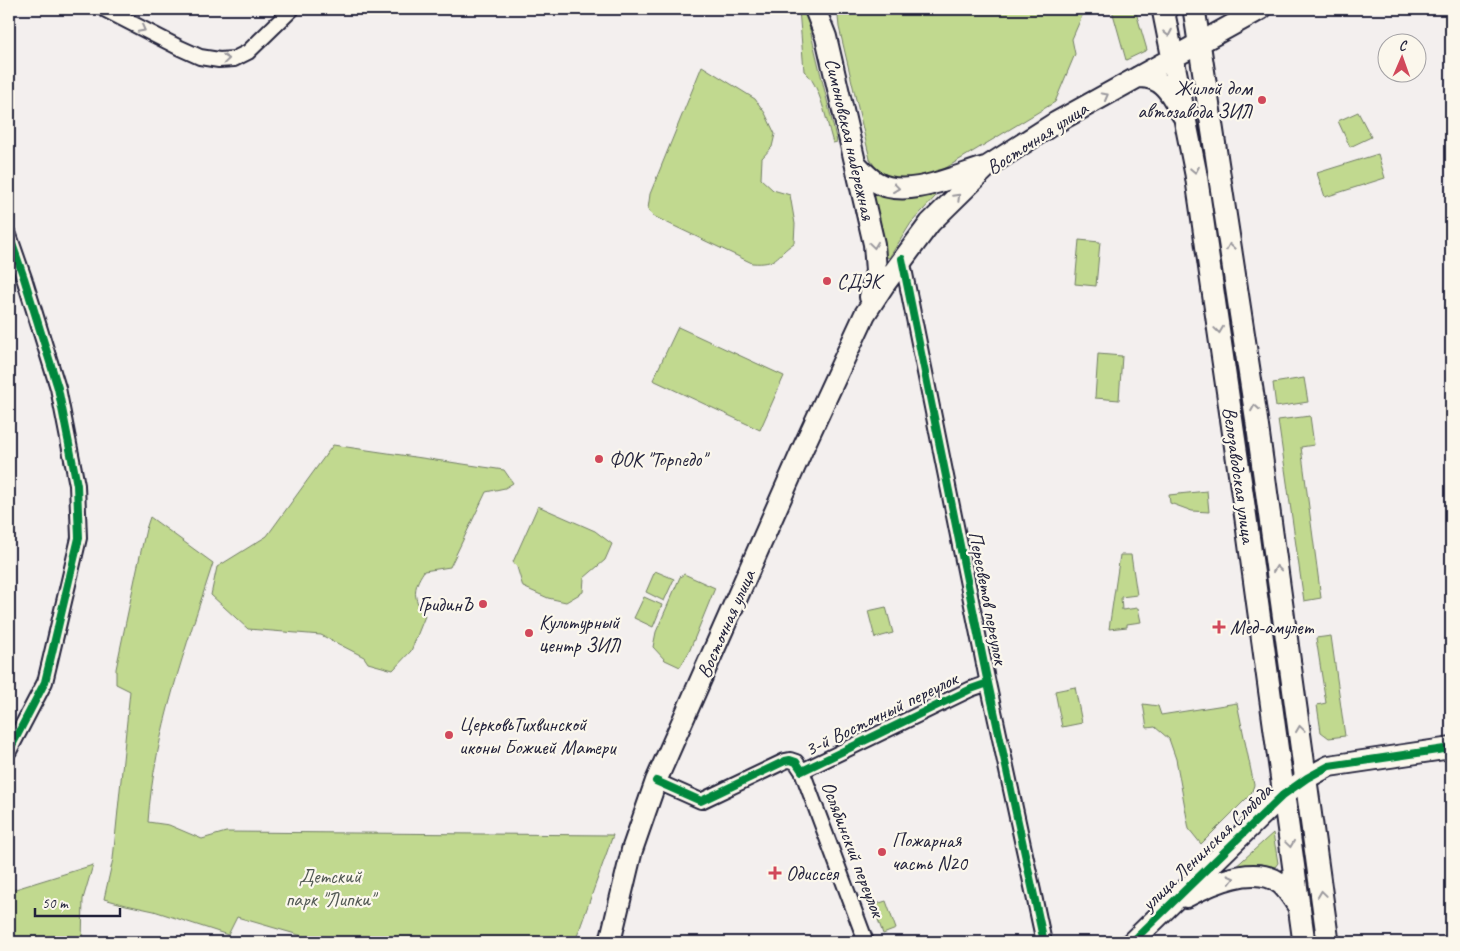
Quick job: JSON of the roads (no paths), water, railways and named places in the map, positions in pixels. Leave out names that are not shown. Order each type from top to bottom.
[{"type":"main road","name":"Симоновская набережная","points":[[816,9],[826,37],[856,164],[874,244],[876,271]]},
{"type":"main road","points":[[826,37],[827,23],[833,9]]},
{"type":"main road","name":"Велозаводская улица","points":[[1163,9],[1196,174],[1304,942]]},
{"type":"main road","name":"Велозаводская улица","points":[[1194,9],[1256,416],[1328,942]]},
{"type":"main road","name":"Восточная улица","points":[[865,314],[902,259],[930,223],[988,166],[1056,124],[1261,9]]},
{"type":"main road","points":[[1138,77],[1145,77],[1162,83],[1170,92],[1185,122]]},
{"type":"main road","points":[[856,164],[877,183],[892,188],[904,189],[920,187],[988,166]]},
{"type":"main road","name":"Восточная улица","points":[[610,942],[632,850],[656,781],[795,466],[865,314],[876,271]]},
{"type":"main road","name":"улица Ленинская Слобода","points":[[1132,942],[1283,795],[1307,778],[1329,766],[1451,748]]},
{"type":"main road","points":[[1171,905],[1199,890],[1230,878],[1247,875],[1265,877],[1280,883],[1300,909]]},
{"type":"street","points":[[104,9],[200,57],[219,60],[234,59],[248,52],[292,9]]},
{"type":"street","points":[[9,235],[58,388],[77,485],[79,538],[45,682],[9,751]]},
{"type":"street","name":"Пересветов переулок","points":[[902,259],[988,683],[1044,942]]},
{"type":"street","name":"3-й Восточный переулок","points":[[656,781],[700,801],[785,761],[796,762],[802,771],[988,683]]},
{"type":"street","name":"Ослябинский переулок","points":[[802,771],[866,942]]},
{"type":"place","name":"Жилой дом автозавода ЗИЛ","points":[[1262,100]]},
{"type":"place","name":"СДЭК","points":[[827,281]]},
{"type":"place","name":"ФОК \"Торпедо\"","points":[[599,459]]},
{"type":"place","name":"ГридинЪ","points":[[483,604]]},
{"type":"place","name":"Мед-амулет","points":[[1219,627]]},
{"type":"place","name":"Культурный центр ЗИЛ","points":[[529,633]]},
{"type":"place","name":"ЦерковьТихвинской иконы Божией Матери","points":[[449,735]]},
{"type":"place","name":"Пожарная часть N20","points":[[882,852]]},
{"type":"place","name":"Одиссея","points":[[775,873]]},
{"type":"park label","name":"Детский парк \"Липки\"","points":[[330,888]]}]
